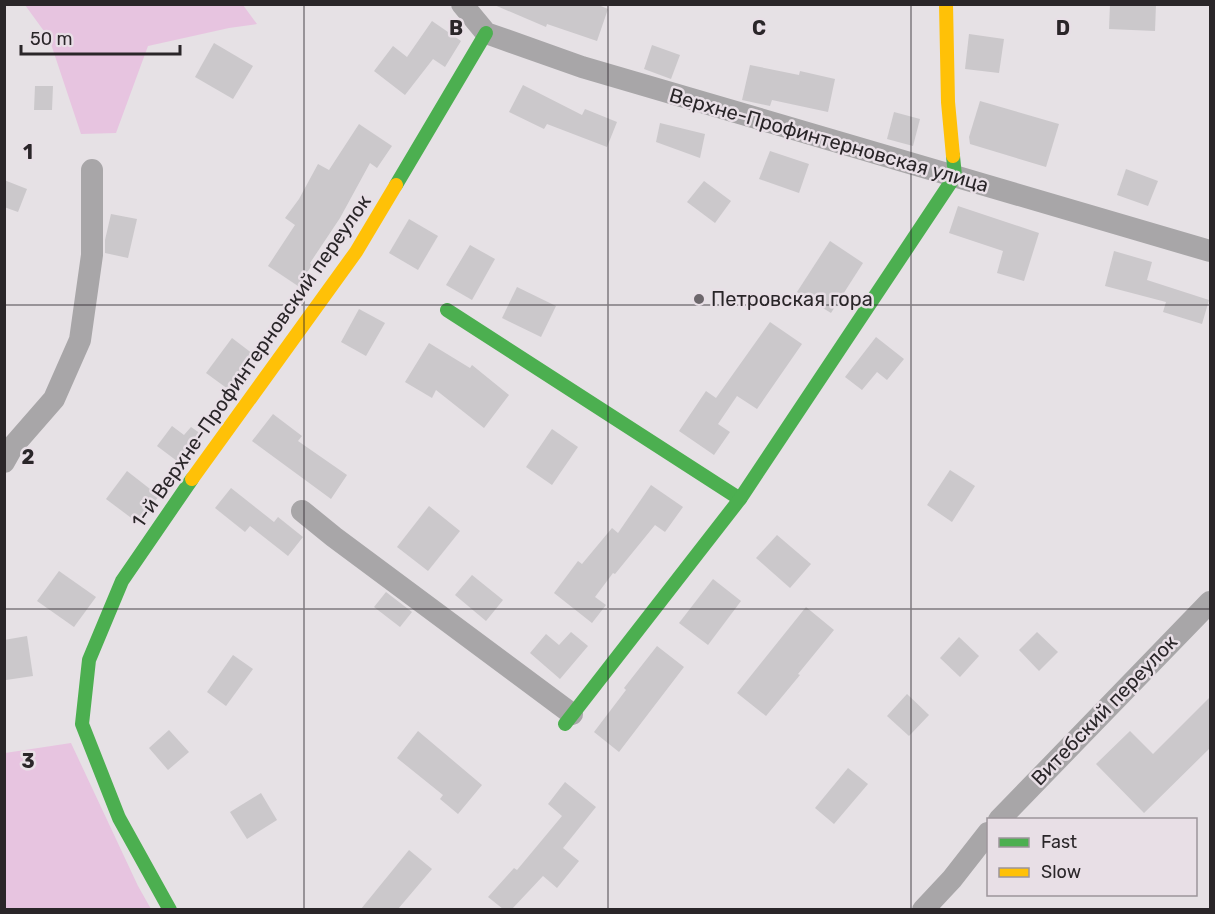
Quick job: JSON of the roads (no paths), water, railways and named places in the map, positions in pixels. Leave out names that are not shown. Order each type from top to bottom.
[{"type":"street","points":[[462,4],[486,33]]},
{"type":"street","points":[[302,511],[569,719],[740,499],[955,176],[948,102],[946,4]]},
{"type":"street","name":"Верхне-Профинтерновская улица","points":[[486,33],[582,67],[1210,251]]},
{"type":"street","name":"1-й Верхне-Профинтерновский переулок","points":[[170,909],[119,818],[82,724],[88,660],[122,581],[218,442],[356,252],[486,33]]},
{"type":"street","points":[[4,462],[13,446],[54,399],[80,340],[92,255],[92,170]]},
{"type":"street","points":[[447,310],[740,499]]},
{"type":"street","name":"Витебский переулок","points":[[1000,818],[1210,602]]},
{"type":"street","points":[[923,909],[952,879],[987,833]]},
{"type":"place","name":"Петровская гора","points":[[699,299]]}]
